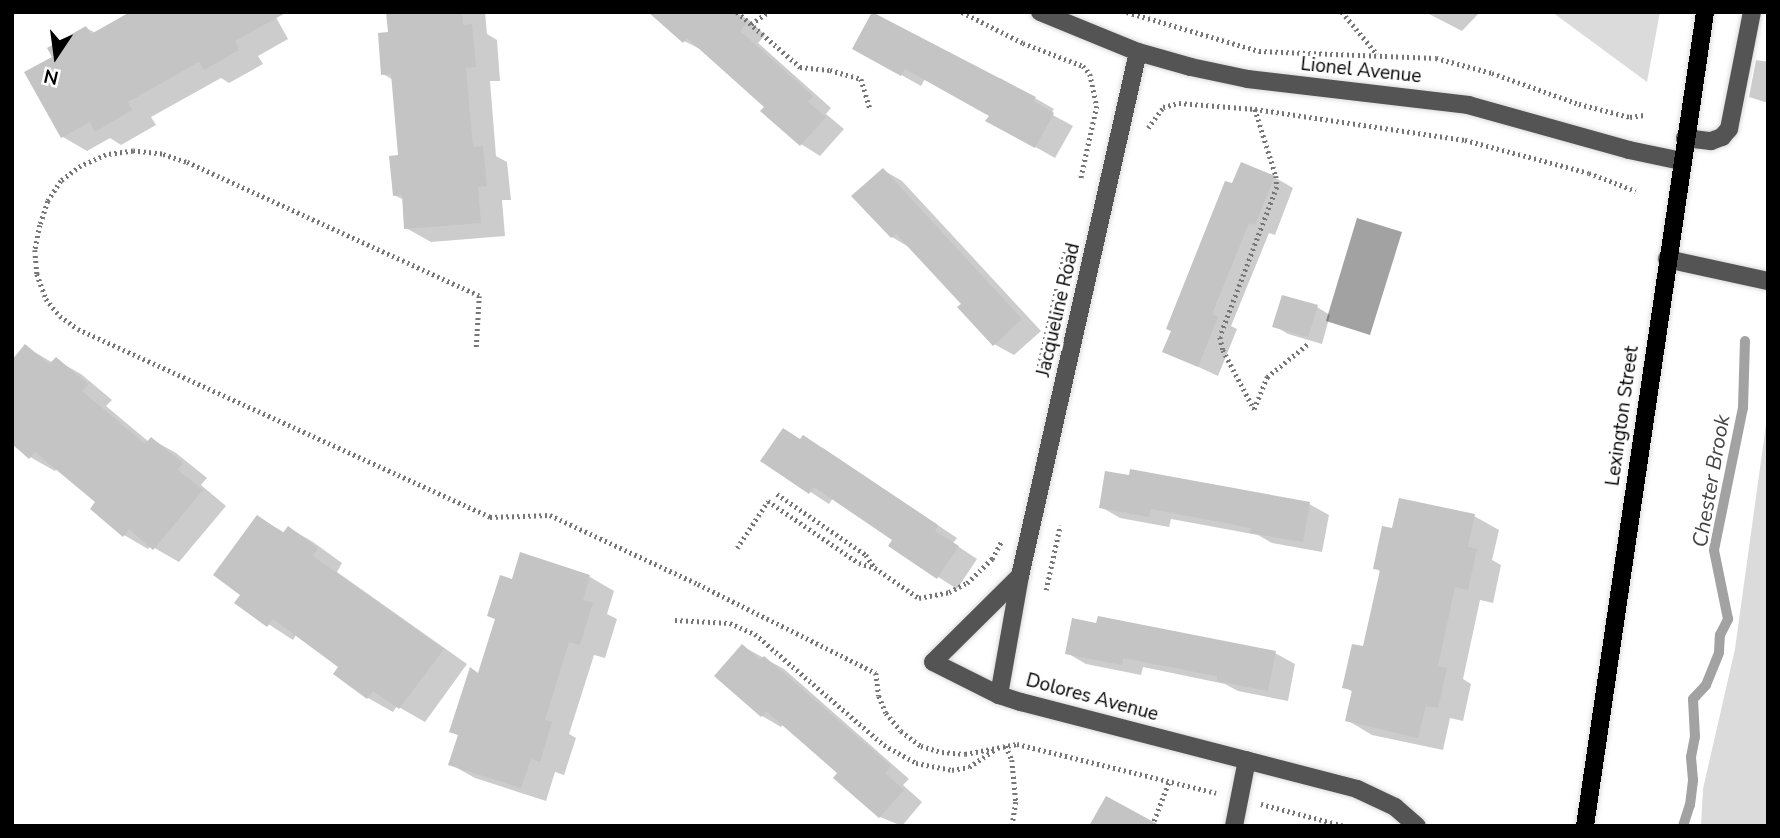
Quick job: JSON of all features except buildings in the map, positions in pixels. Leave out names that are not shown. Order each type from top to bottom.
[{"type":"main road","name":"Lexington Street","points":[[1585,826],[1705,12]]},
{"type":"street","name":"Lionel Avenue","points":[[1040,12],[1138,52],[1248,79],[1468,105],[1629,150],[1681,161]]},
{"type":"street","points":[[1685,138],[1711,141],[1722,137],[1729,129],[1752,12]]},
{"type":"street","name":"Jacqueline Road","points":[[999,695],[1020,576],[1138,52]]},
{"type":"street","points":[[1667,259],[1768,281]]},
{"type":"street","name":"Dolores Avenue","points":[[1020,576],[933,662],[999,695],[1357,789],[1395,807],[1418,826]]},
{"type":"street","points":[[1234,826],[1247,760]]},
{"type":"path","points":[[737,12],[800,67],[830,70],[861,79],[870,108]]},
{"type":"path","points":[[751,24],[768,12]]},
{"type":"path","points":[[962,12],[1023,43],[1083,66],[1090,74],[1097,106],[1081,180]]},
{"type":"path","points":[[1127,12],[1259,51],[1288,55],[1436,58],[1492,73],[1579,104],[1630,117],[1644,115]]},
{"type":"path","points":[[1342,12],[1378,55]]},
{"type":"path","points":[[1147,131],[1163,107],[1179,103],[1255,109],[1465,140],[1578,170],[1636,191]]},
{"type":"path","points":[[1255,109],[1277,187],[1220,337],[1223,350],[1254,409],[1266,377],[1308,343]]},
{"type":"path","points":[[476,346],[479,296],[186,162],[162,154],[134,151],[106,155],[81,166],[61,181],[48,201],[40,225],[35,250],[37,274],[46,299],[60,316],[100,342],[490,517],[503,519],[537,513],[562,521],[698,584],[876,673],[879,696],[886,713],[901,731],[921,746],[942,752],[965,754],[1017,744],[1345,826]]},
{"type":"path","points":[[1038,373],[1066,244]]},
{"type":"path","points":[[777,494],[866,555],[875,568]]},
{"type":"path","points":[[737,548],[768,501],[859,564],[875,568],[919,598],[931,598],[967,583],[992,559],[1003,536]]},
{"type":"path","points":[[1044,598],[1061,519]]},
{"type":"path","points":[[675,620],[730,623],[755,634],[884,745],[916,763],[952,770],[969,767],[985,759],[995,749]]},
{"type":"path","points":[[1006,746],[1012,760],[1016,802],[1012,826]]},
{"type":"path","points":[[1152,826],[1169,781]]},
{"type":"shaded area","points":[[1552,12],[1660,12],[1647,82]]},
{"type":"shaded area","points":[[1357,218],[1402,232],[1370,335],[1326,321]]},
{"type":"shaded area","points":[[1768,410],[1768,826],[1701,826],[1703,789],[1735,649]]},
{"type":"waterway","name":"Chester Brook","points":[[1683,826],[1690,805],[1693,780],[1693,699],[1706,685],[1719,652],[1720,635],[1728,619],[1714,550],[1743,408],[1745,341]]}]
